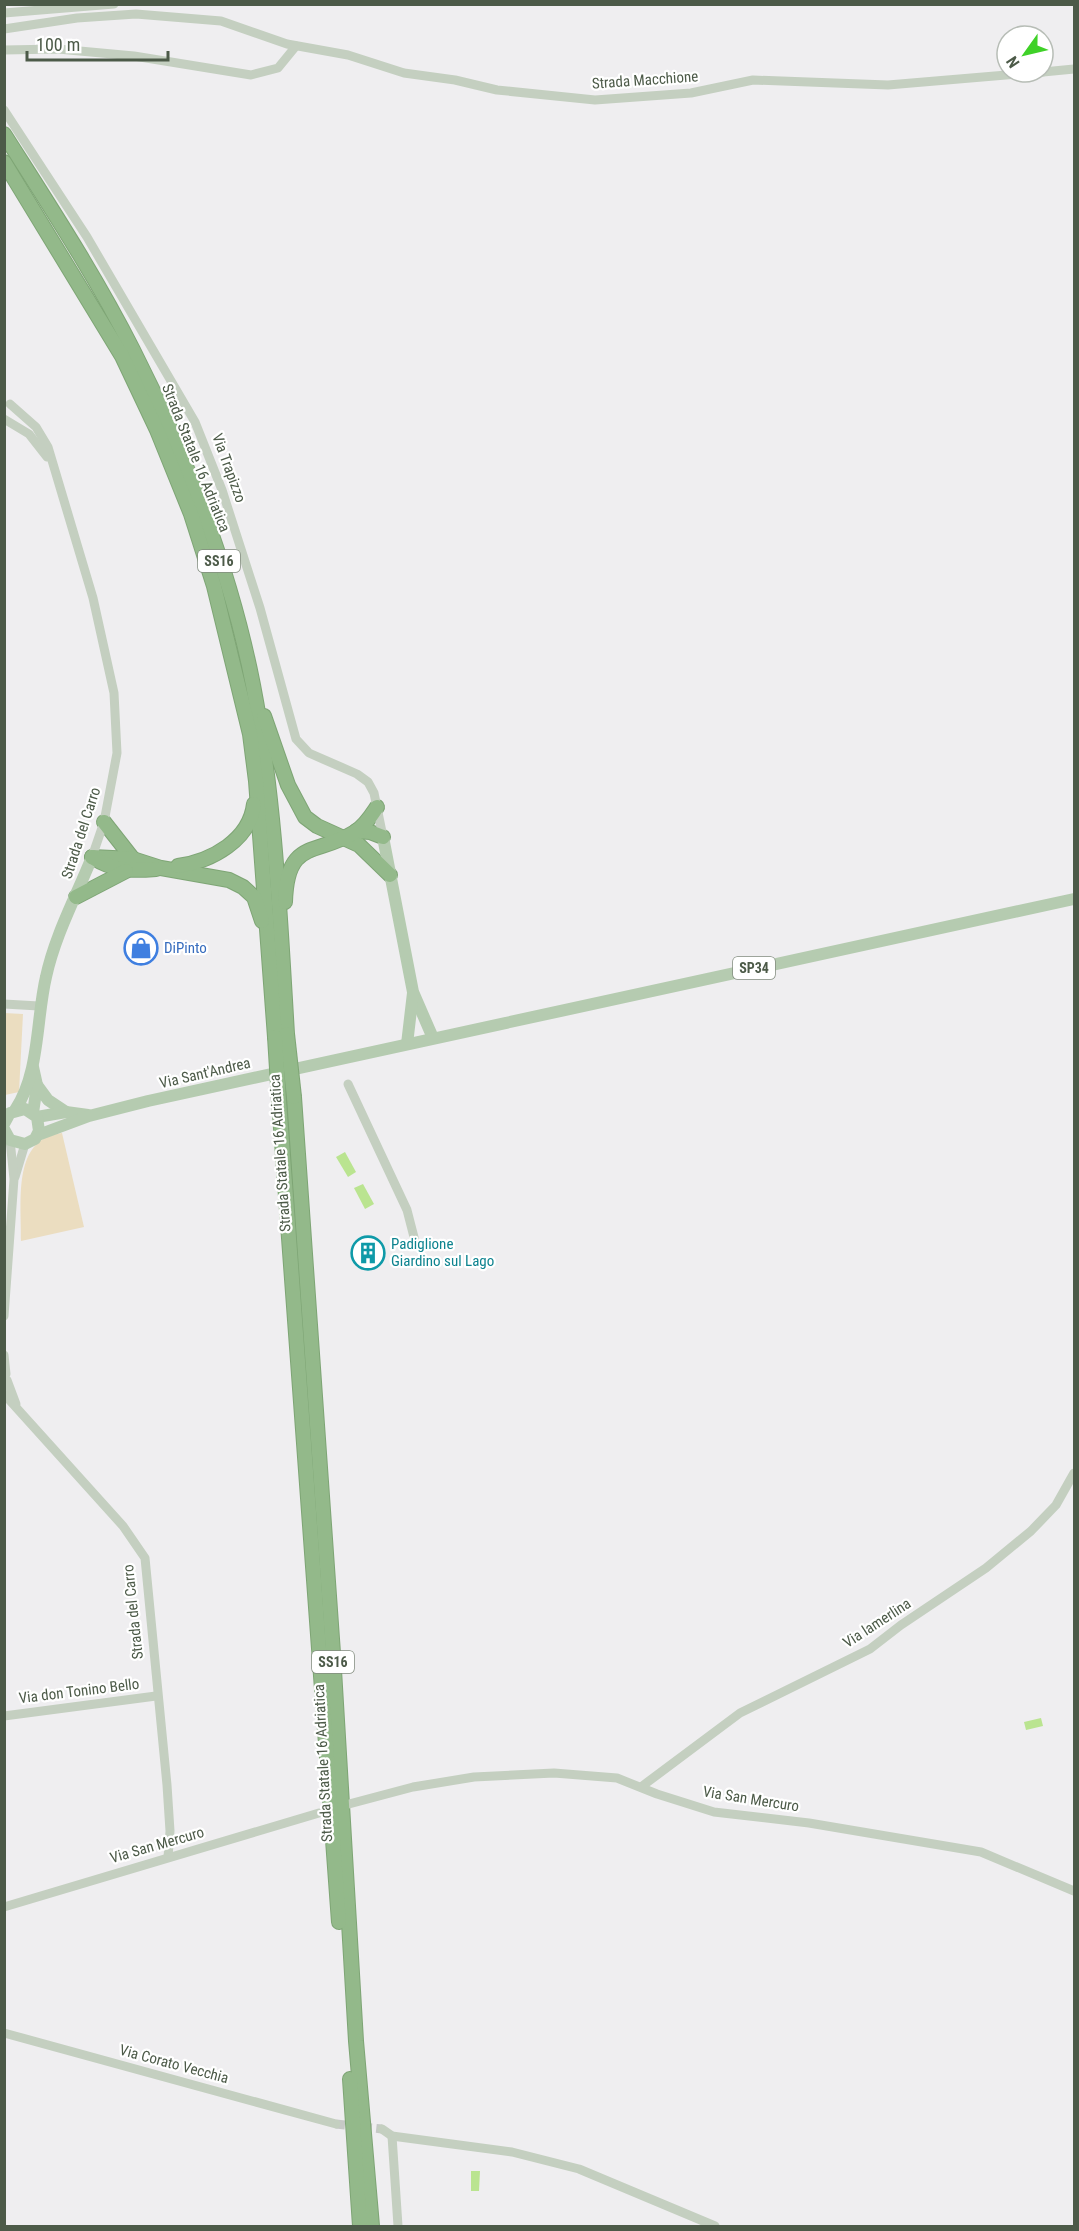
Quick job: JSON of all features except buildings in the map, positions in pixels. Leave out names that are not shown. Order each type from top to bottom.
[{"type":"highway","name":"Strada Statale 16 Adriatica","points":[[4,134],[74,246],[115,318],[169,426],[202,509],[225,582],[252,683],[268,779],[281,1036],[279,1101],[314,1550],[326,1766],[360,2226]]},
{"type":"highway","name":"Strada Statale 16 Adriatica","points":[[4,162],[122,356],[157,430],[191,514],[214,586],[240,684],[256,781],[277,963]]},
{"type":"highway","points":[[252,683],[297,805],[305,817],[317,826],[353,838],[390,875]]},
{"type":"highway","points":[[161,868],[193,864],[216,854],[239,838],[252,819],[256,781]]},
{"type":"highway","points":[[353,838],[377,807]]},
{"type":"highway","points":[[104,822],[130,865]]},
{"type":"highway","points":[[277,963],[286,886],[292,867],[309,849],[353,838],[383,837]]},
{"type":"highway","points":[[92,857],[229,880],[243,887],[254,897],[277,963]]},
{"type":"highway","points":[[75,897],[130,865]]},
{"type":"highway","name":"Strada Statale 16 Adriatica","points":[[281,1036],[294,1097],[333,1653],[356,2041],[372,2226]]},
{"type":"main road","points":[[383,837],[413,992],[433,1038]]},
{"type":"main road","name":"Strada del Carro","points":[[15,1110],[22,1099],[32,1062],[39,1006],[55,943],[92,857]]},
{"type":"main road","name":"SP34","points":[[433,1038],[1074,899]]},
{"type":"main road","points":[[407,1044],[413,992]]},
{"type":"main road","name":"Via Sant'Andrea","points":[[25,1144],[38,1135],[89,1116],[433,1038]]},
{"type":"main road","name":"Strada del Carro","points":[[32,1062],[36,1085],[35,1115]]},
{"type":"main road","points":[[36,1085],[48,1100],[66,1112]]},
{"type":"main road","name":"Via Sant'Andrea","points":[[15,1110],[25,1109],[35,1115],[66,1112],[89,1116]]},
{"type":"main road","points":[[5,1123],[15,1110]]},
{"type":"main road","points":[[35,1115],[40,1126],[38,1135]]},
{"type":"main road","points":[[7,1136],[25,1144]]},
{"type":"street","points":[[4,13],[114,4]]},
{"type":"street","name":"Strada Macchione","points":[[4,29],[77,18],[136,14],[221,21],[296,46],[348,55],[404,73],[455,80],[497,90],[595,100],[691,93],[753,80],[888,85],[995,76]]},
{"type":"street","points":[[4,50],[58,49],[134,56],[251,75],[278,68],[296,46]]},
{"type":"street","name":"Strada Macchione","points":[[1055,71],[1074,69]]},
{"type":"street","name":"Via Trapizzo","points":[[4,110],[87,237],[195,422],[222,490],[257,599],[296,739],[309,753],[357,774],[368,782],[377,807],[383,837]]},
{"type":"street","points":[[4,418],[10,412],[7,401]]},
{"type":"street","name":"Strada del Carro","points":[[7,401],[36,427],[48,447],[93,598],[114,693],[117,753],[104,822],[92,857]]},
{"type":"street","name":"Strada del Carro","points":[[4,418],[29,434],[43,450],[54,469]]},
{"type":"street","points":[[4,1004],[39,1006]]},
{"type":"street","points":[[348,1084],[407,1210],[415,1241]]},
{"type":"street","points":[[7,1136],[14,1179]]},
{"type":"street","points":[[4,1316],[14,1179],[25,1144]]},
{"type":"street","points":[[4,1153],[11,1163]]},
{"type":"street","name":"Strada del Carro","points":[[4,1355],[6,1377],[18,1408]]},
{"type":"street","name":"Strada del Carro","points":[[4,1394],[123,1526],[144,1558],[156,1696],[167,1785],[170,1831],[168,1857]]},
{"type":"street","name":"Via lamerlina","points":[[641,1787],[740,1713],[870,1649],[901,1624],[986,1568],[1031,1531],[1056,1505],[1074,1473]]},
{"type":"street","name":"Via don Tonino Bello","points":[[4,1716],[156,1696]]},
{"type":"street","name":"Via San Mercuro","points":[[350,1804],[413,1787],[474,1777],[554,1773],[617,1778],[714,1812],[809,1823],[981,1852],[1074,1891]]},
{"type":"street","name":"Via San Mercuro","points":[[4,1907],[319,1813]]},
{"type":"street","points":[[4,1899],[15,1904]]},
{"type":"street","name":"Via Corato Vecchia","points":[[4,2032],[336,2124]]},
{"type":"street","points":[[381,2129],[392,2136],[512,2152],[579,2169],[715,2226]]},
{"type":"street","points":[[392,2136],[398,2226]]},
{"type":"shaded area","points":[[4,1013],[23,1014],[19,1092],[5,1095]]},
{"type":"shaded area","points":[[62,1133],[84,1227],[21,1241],[21,1192],[27,1160],[34,1147],[46,1138]]},
{"type":"shaded area","points":[[345,1152],[356,1172],[348,1177],[336,1157]]},
{"type":"shaded area","points":[[363,1184],[374,1204],[365,1209],[354,1188]]},
{"type":"shaded area","points":[[1041,1718],[1043,1726],[1026,1730],[1024,1722]]},
{"type":"shaded area","points":[[471,2171],[480,2171],[479,2191],[471,2191]]},
{"type":"tunnel","points":[[336,2124],[382,2129]]},
{"type":"place","name":"DiPinto","points":[[141,948]]},
{"type":"place","name":"Padiglione Giardino sul Lago","points":[[368,1253]]}]
